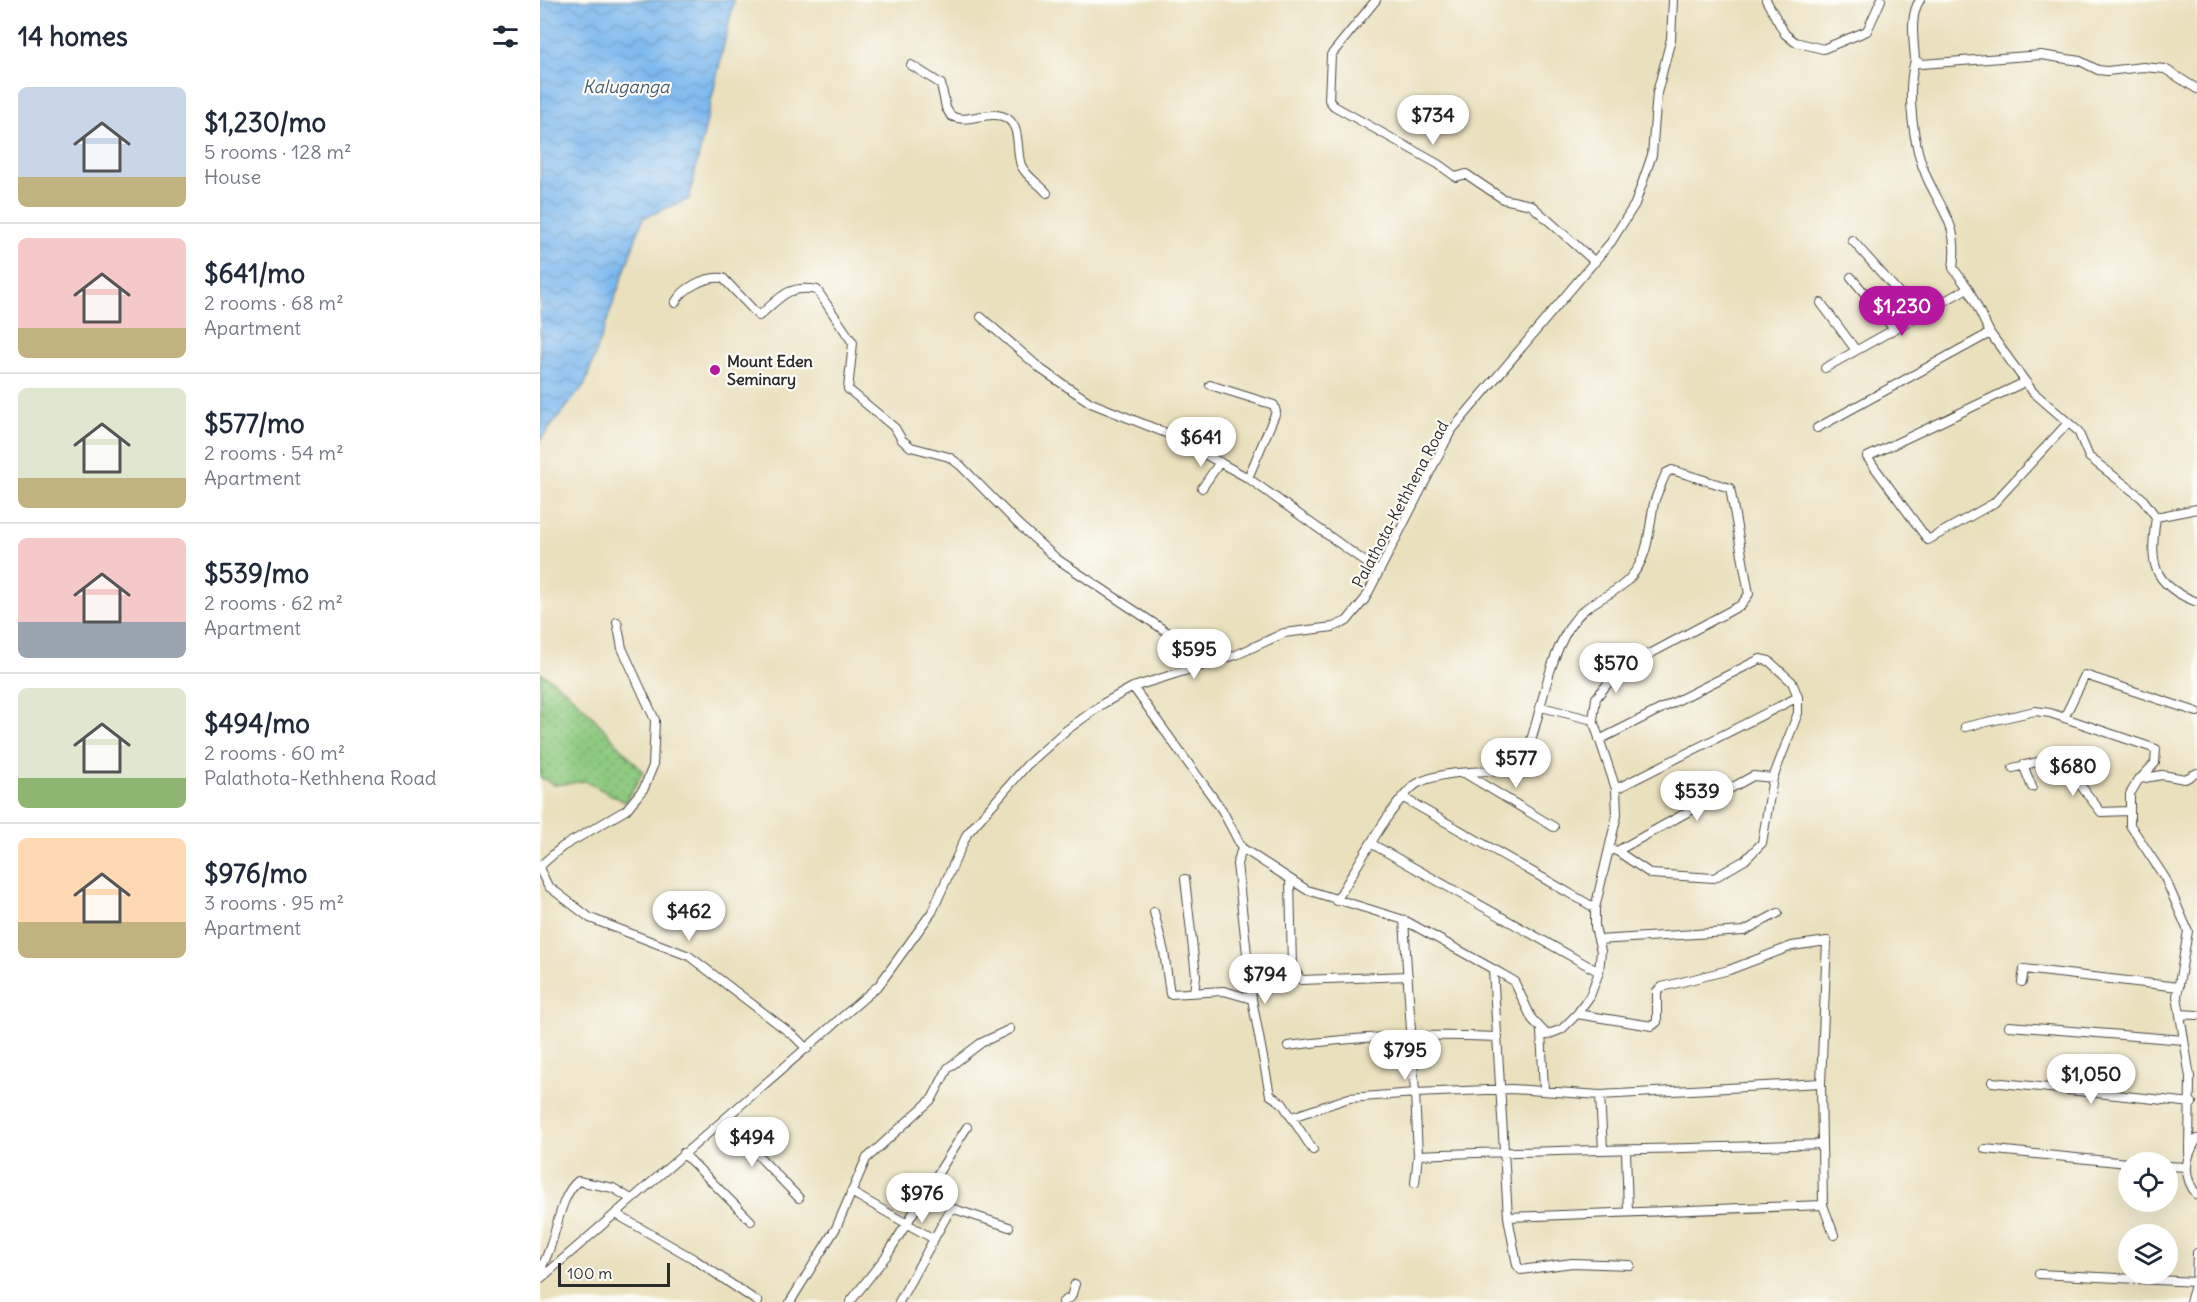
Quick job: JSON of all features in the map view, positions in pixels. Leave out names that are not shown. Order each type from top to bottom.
[{"type":"street","points":[[1376,0],[1331,55],[1329,100],[1334,106],[1438,164],[1456,177],[1466,174],[1503,199],[1531,205],[1595,262]]},
{"type":"street","name":"Palathota-Kethhena Road","points":[[542,1277],[616,1214],[683,1152],[724,1120],[879,985],[932,912],[967,834],[1027,765],[1064,732],[1104,703],[1133,687],[1236,655],[1284,633],[1333,627],[1347,621],[1365,599],[1451,431],[1595,262],[1627,219],[1647,174],[1652,154],[1657,93],[1671,39],[1673,0]]},
{"type":"street","points":[[1766,0],[1785,34],[1795,42],[1823,49],[1867,31],[1881,0]]},
{"type":"street","points":[[1920,0],[1914,8],[1915,60],[1911,101],[1920,157],[1926,176],[1952,228],[1956,244],[1953,268],[1968,288],[1990,333],[2025,382],[2067,424],[2078,431],[2089,457],[2142,498],[2156,518],[2152,553],[2159,574],[2169,586],[2197,602]]},
{"type":"street","points":[[1915,60],[1922,64],[1935,65],[1995,57],[2041,55],[2080,60],[2097,70],[2143,67],[2165,69],[2197,89]]},
{"type":"street","points":[[911,65],[941,84],[946,108],[951,116],[963,119],[994,114],[1011,121],[1016,130],[1022,166],[1047,193]]},
{"type":"street","points":[[1852,240],[1918,314]]},
{"type":"street","points":[[675,303],[681,292],[714,277],[723,278],[759,316],[788,291],[800,286],[817,290],[853,343],[848,389],[895,428],[902,440],[910,447],[949,457],[960,465],[1018,524],[1058,559],[1176,638],[1195,666]]},
{"type":"street","points":[[1851,277],[1893,328]]},
{"type":"street","points":[[1825,368],[1968,288]]},
{"type":"street","points":[[1821,303],[1856,349]]},
{"type":"street","points":[[981,317],[1042,370],[1090,404],[1166,433],[1248,478],[1378,571]]},
{"type":"street","points":[[1817,428],[1990,333]]},
{"type":"street","points":[[2025,382],[1867,457],[1928,540],[1994,503],[2067,424]]},
{"type":"street","points":[[1210,385],[1274,405],[1276,412],[1248,478]]},
{"type":"street","points":[[1202,488],[1220,462]]},
{"type":"street","points":[[1133,687],[1222,810],[1242,848],[1307,890],[1336,902],[1404,920],[1514,981],[1532,1019],[1541,1031],[1547,1035],[1554,1035],[1577,1014],[1590,996],[1599,972],[1601,951],[1595,908],[1613,850],[1617,815],[1616,789],[1593,720],[1596,698],[1618,671],[1741,605],[1749,594],[1730,488],[1672,470],[1666,473],[1655,502],[1645,557],[1628,581],[1594,601],[1569,627],[1558,650],[1530,749],[1520,770],[1466,774],[1419,783],[1402,797],[1336,902]]},
{"type":"street","points":[[2156,518],[2197,509]]},
{"type":"street","points":[[617,622],[622,648],[655,720],[653,766],[644,788],[626,810],[562,847],[540,868],[548,886],[590,918],[689,956],[786,1029],[807,1049]]},
{"type":"street","points":[[1599,740],[1760,659],[1769,661],[1792,682],[1798,697],[1798,712],[1773,778],[1762,843],[1745,860],[1714,878],[1651,874],[1613,850]]},
{"type":"street","points":[[2064,718],[2085,675],[2197,712]]},
{"type":"street","points":[[1616,789],[1798,697]]},
{"type":"street","points":[[1541,707],[1593,720]]},
{"type":"street","points":[[1965,727],[2035,711],[2050,712],[2157,749],[2155,763],[2139,779],[2130,794],[2130,825],[2165,878],[2188,931],[2177,996],[2192,1103],[2186,1167],[2190,1186],[2197,1195]]},
{"type":"street","points":[[2013,768],[2053,758],[2067,768],[2102,812],[2129,811]]},
{"type":"street","points":[[2023,765],[2031,788]]},
{"type":"street","points":[[2139,779],[2162,776],[2186,779],[2197,772]]},
{"type":"street","points":[[1466,774],[1554,827]]},
{"type":"street","points":[[1613,850],[1753,776],[1773,778]]},
{"type":"street","points":[[1402,797],[1595,908]]},
{"type":"street","points":[[1372,844],[1599,972]]},
{"type":"street","points":[[1242,848],[1237,864],[1252,999],[1270,1095],[1282,1103],[1313,1150]]},
{"type":"street","points":[[1185,879],[1196,976],[1194,993]]},
{"type":"street","points":[[1290,880],[1292,966],[1301,980],[1408,976]]},
{"type":"street","points":[[1154,912],[1164,952],[1170,994],[1224,991],[1252,999]]},
{"type":"street","points":[[1598,940],[1744,931],[1778,913]]},
{"type":"street","points":[[1404,920],[1418,1155],[1415,1183]]},
{"type":"street","points":[[1577,1014],[1652,1026],[1657,1022],[1657,991],[1662,987],[1761,960],[1792,946],[1827,941],[1821,1083],[1823,1205],[1834,1235]]},
{"type":"street","points":[[1493,969],[1503,1152],[1513,1254],[1521,1270],[1572,1263],[1630,1265]]},
{"type":"street","points":[[2022,982],[2024,969],[2179,987]]},
{"type":"street","points":[[2180,1014],[2197,1015]]},
{"type":"street","points":[[2009,1026],[2184,1040]]},
{"type":"street","points":[[789,1302],[836,1228],[866,1159],[932,1099],[948,1068],[981,1043],[1010,1029]]},
{"type":"street","points":[[1541,1031],[1544,1090]]},
{"type":"street","points":[[1288,1046],[1347,1038],[1412,1034],[1498,1037]]},
{"type":"street","points":[[1992,1082],[2192,1103]]},
{"type":"street","points":[[1292,1117],[1348,1098],[1415,1093],[1544,1090],[1600,1095],[1821,1083]]},
{"type":"street","points":[[1600,1095],[1604,1149]]},
{"type":"street","points":[[724,1120],[799,1198]]},
{"type":"street","points":[[850,1302],[887,1255],[967,1127]]},
{"type":"street","points":[[2189,1152],[2197,1139]]},
{"type":"street","points":[[1418,1155],[1822,1144]]},
{"type":"street","points":[[1985,1149],[2118,1162]]},
{"type":"street","points":[[1626,1151],[1628,1211]]},
{"type":"street","points":[[683,1152],[751,1221]]},
{"type":"street","points":[[2178,1167],[2186,1167]]},
{"type":"street","points":[[542,1277],[541,1264],[551,1250],[569,1188],[578,1181],[613,1188],[632,1199]]},
{"type":"street","points":[[851,1192],[908,1222],[932,1238]]},
{"type":"street","points":[[1508,1217],[1823,1205]]},
{"type":"street","points":[[899,1302],[932,1238],[954,1209],[1009,1227]]},
{"type":"street","points":[[616,1214],[694,1259],[758,1302]]},
{"type":"street","points":[[2190,1302],[2196,1282],[2197,1253]]},
{"type":"street","points":[[2039,1274],[2196,1282]]},
{"type":"street","points":[[1063,1302],[1071,1297],[1075,1284]]},
{"type":"green space","points":[[540,673],[552,680],[580,704],[643,772],[625,802],[585,781],[554,785],[540,777]]},
{"type":"water","name":"Kaluganga","points":[[540,0],[734,0],[689,199],[643,218],[585,384],[540,440]]},
{"type":"place","name":"Mount Eden Seminary","points":[[715,370]]}]
